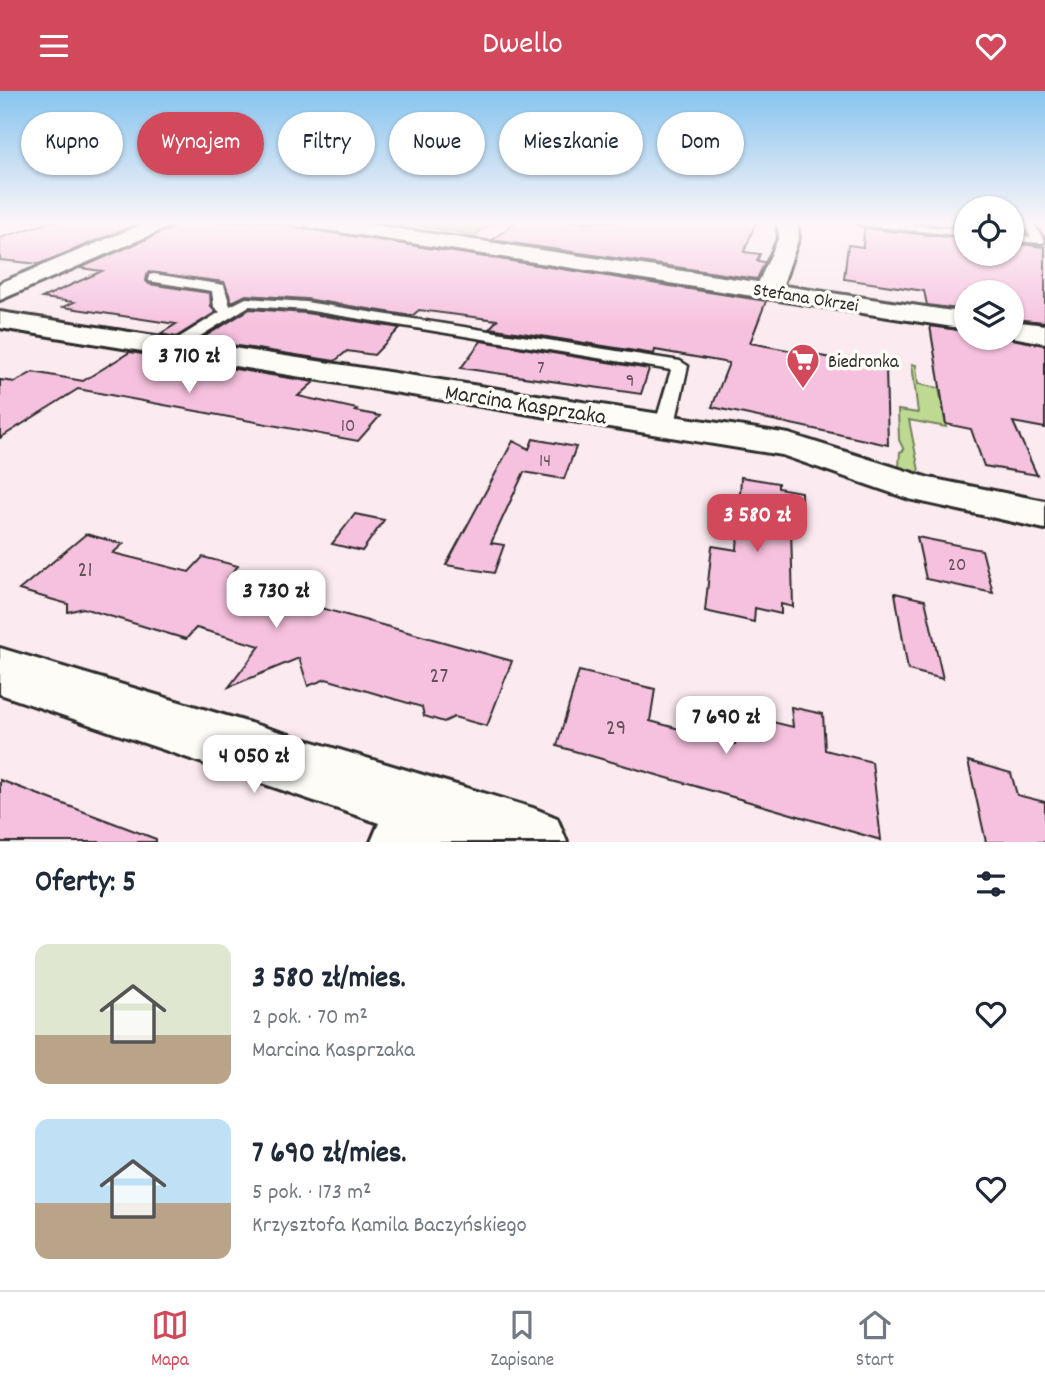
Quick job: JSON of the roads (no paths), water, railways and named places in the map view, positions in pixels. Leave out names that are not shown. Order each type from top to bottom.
[{"type":"street","points":[[0,292],[82,257]]},
{"type":"street","name":"Stefana Okrzei","points":[[561,257],[954,319]]},
{"type":"street","points":[[768,291],[781,257]]},
{"type":"street","name":"Marcina Kasprzaka","points":[[0,320],[789,445],[923,490],[1045,515]]},
{"type":"street","points":[[1024,330],[1045,334]]},
{"type":"street","points":[[0,671],[413,824],[533,842]]},
{"type":"lane","points":[[154,278],[219,288],[220,307],[231,311]]},
{"type":"lane","points":[[173,348],[246,302],[306,306],[680,366],[665,424]]},
{"type":"place","name":"Biedronka","points":[[803,390]]}]
